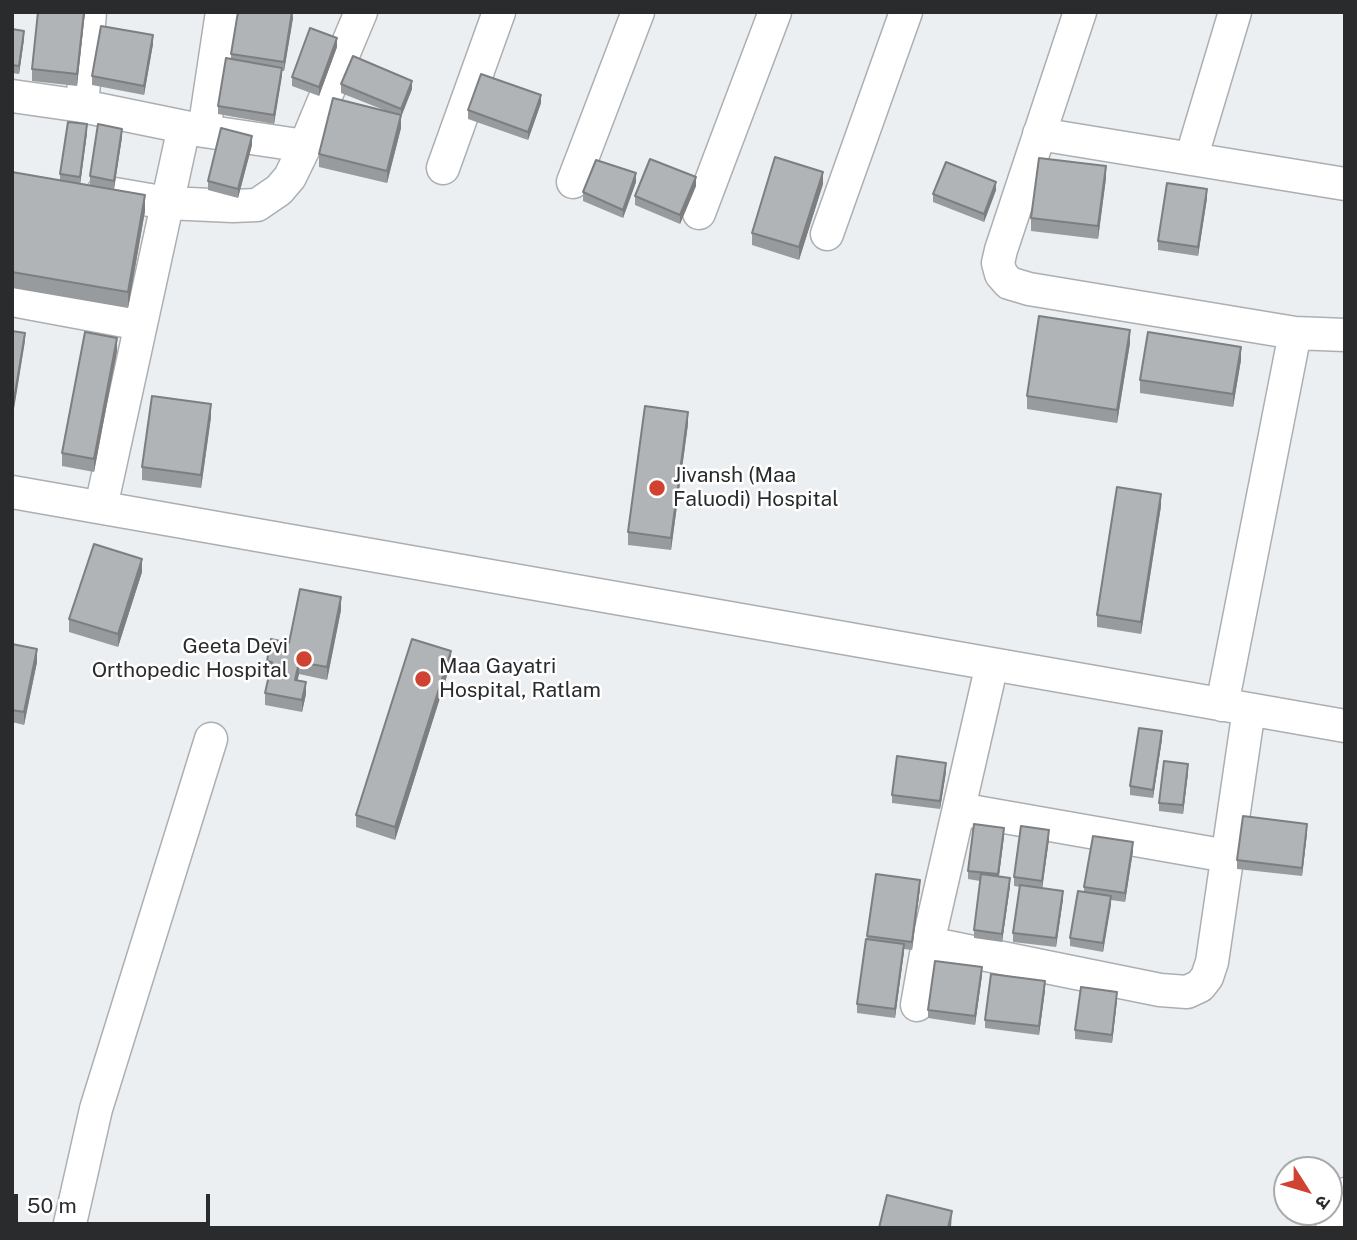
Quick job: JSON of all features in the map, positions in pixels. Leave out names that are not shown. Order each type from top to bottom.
[{"type":"street","points":[[82,106],[90,12]]},
{"type":"street","points":[[101,507],[167,203],[194,129],[222,12]]},
{"type":"street","points":[[77,187],[167,203],[257,205],[279,190],[290,177],[362,12]]},
{"type":"street","points":[[443,168],[499,12]]},
{"type":"street","points":[[573,182],[638,12]]},
{"type":"street","points":[[699,213],[775,12]]},
{"type":"street","points":[[827,234],[906,12]]},
{"type":"street","points":[[1080,12],[998,263],[1001,274],[1009,283],[1029,289],[1295,332],[1345,335]]},
{"type":"street","points":[[1191,159],[1234,12]]},
{"type":"street","points":[[12,96],[305,146]]},
{"type":"street","points":[[1039,134],[1345,184]]},
{"type":"street","points":[[12,300],[141,324]]},
{"type":"street","points":[[928,943],[1160,990],[1187,992],[1200,986],[1207,977],[1212,962],[1227,856],[1236,707],[1295,332]]},
{"type":"street","points":[[12,492],[1345,726]]},
{"type":"street","points":[[917,1004],[928,943],[992,664]]},
{"type":"street","points":[[69,1228],[96,1109],[211,739]]},
{"type":"street","points":[[959,809],[1227,856]]},
{"type":"street","points":[[1332,1228],[1345,1194]]},
{"type":"building","points":[[38,12],[84,12],[77,74],[32,69]]},
{"type":"building","points":[[238,12],[292,12],[284,62],[231,54]]},
{"type":"building","points":[[101,26],[153,35],[144,86],[92,76]]},
{"type":"building","points":[[310,28],[337,38],[319,87],[292,77]]},
{"type":"building","points":[[12,29],[24,31],[19,66],[12,65]]},
{"type":"building","points":[[353,56],[412,81],[401,109],[341,84]]},
{"type":"building","points":[[226,58],[282,68],[274,115],[218,106]]},
{"type":"building","points":[[481,74],[541,95],[528,132],[468,110]]},
{"type":"building","points":[[333,98],[401,115],[387,171],[319,154]]},
{"type":"building","points":[[68,122],[87,124],[80,177],[60,174]]},
{"type":"building","points":[[98,124],[122,129],[114,181],[90,176]]},
{"type":"building","points":[[221,128],[252,136],[238,189],[208,181]]},
{"type":"building","points":[[775,157],[823,172],[799,247],[752,233]]},
{"type":"building","points":[[1039,158],[1106,166],[1098,226],[1031,218]]},
{"type":"building","points":[[650,159],[696,177],[680,215],[635,196]]},
{"type":"building","points":[[596,160],[636,173],[623,210],[583,192]]},
{"type":"building","points":[[946,162],[996,182],[984,214],[933,194]]},
{"type":"building","points":[[12,172],[145,195],[128,292],[12,272]]},
{"type":"building","points":[[1167,183],[1207,189],[1198,247],[1158,241]]},
{"type":"building","points":[[1039,316],[1130,330],[1117,410],[1027,396]]},
{"type":"building","points":[[12,331],[25,333],[14,400],[12,400]]},
{"type":"building","points":[[85,332],[117,338],[94,459],[62,453]]},
{"type":"building","points":[[1148,332],[1241,347],[1233,394],[1140,380]]},
{"type":"building","points":[[152,396],[211,404],[201,475],[142,467]]},
{"type":"building","points":[[645,406],[688,412],[671,538],[628,532]]},
{"type":"building","points":[[1117,487],[1161,494],[1141,622],[1097,615]]},
{"type":"building","points":[[94,544],[142,559],[118,634],[69,619]]},
{"type":"building","points":[[300,589],[341,597],[327,667],[299,662],[295,680],[306,682],[302,700],[265,693],[272,662],[267,661],[271,639],[289,643]]},
{"type":"building","points":[[412,639],[451,651],[395,827],[356,815]]},
{"type":"building","points":[[12,644],[37,649],[24,712],[12,710]]},
{"type":"building","points":[[1139,728],[1162,731],[1153,790],[1130,786]]},
{"type":"building","points":[[897,756],[946,763],[940,801],[892,795]]},
{"type":"building","points":[[1164,761],[1188,764],[1183,805],[1159,803]]},
{"type":"building","points":[[1243,816],[1307,824],[1302,868],[1237,860]]},
{"type":"building","points":[[974,824],[1004,828],[998,874],[968,871]]},
{"type":"building","points":[[1021,826],[1049,830],[1042,881],[1014,877]]},
{"type":"building","points":[[1093,836],[1133,842],[1125,893],[1084,887]]},
{"type":"building","points":[[876,874],[920,880],[912,942],[867,936]]},
{"type":"building","points":[[981,874],[1010,878],[1002,934],[974,930]]},
{"type":"building","points":[[1020,885],[1063,891],[1056,938],[1013,933]]},
{"type":"building","points":[[1078,891],[1111,896],[1103,943],[1070,938]]},
{"type":"building","points":[[866,939],[904,944],[895,1009],[857,1004]]},
{"type":"building","points":[[935,961],[982,967],[975,1016],[928,1010]]},
{"type":"building","points":[[991,974],[1045,981],[1039,1026],[985,1020]]},
{"type":"building","points":[[1081,987],[1117,992],[1112,1035],[1075,1030]]},
{"type":"building","points":[[887,1195],[952,1211],[948,1228],[879,1228]]},
{"type":"place","name":"Jivansh (Maa Faluodi) Hospital","points":[[657,488]]},
{"type":"place","name":"Geeta Devi Orthopedic Hospital","points":[[304,659]]},
{"type":"place","name":"Maa Gayatri Hospital, Ratlam","points":[[423,679]]}]
